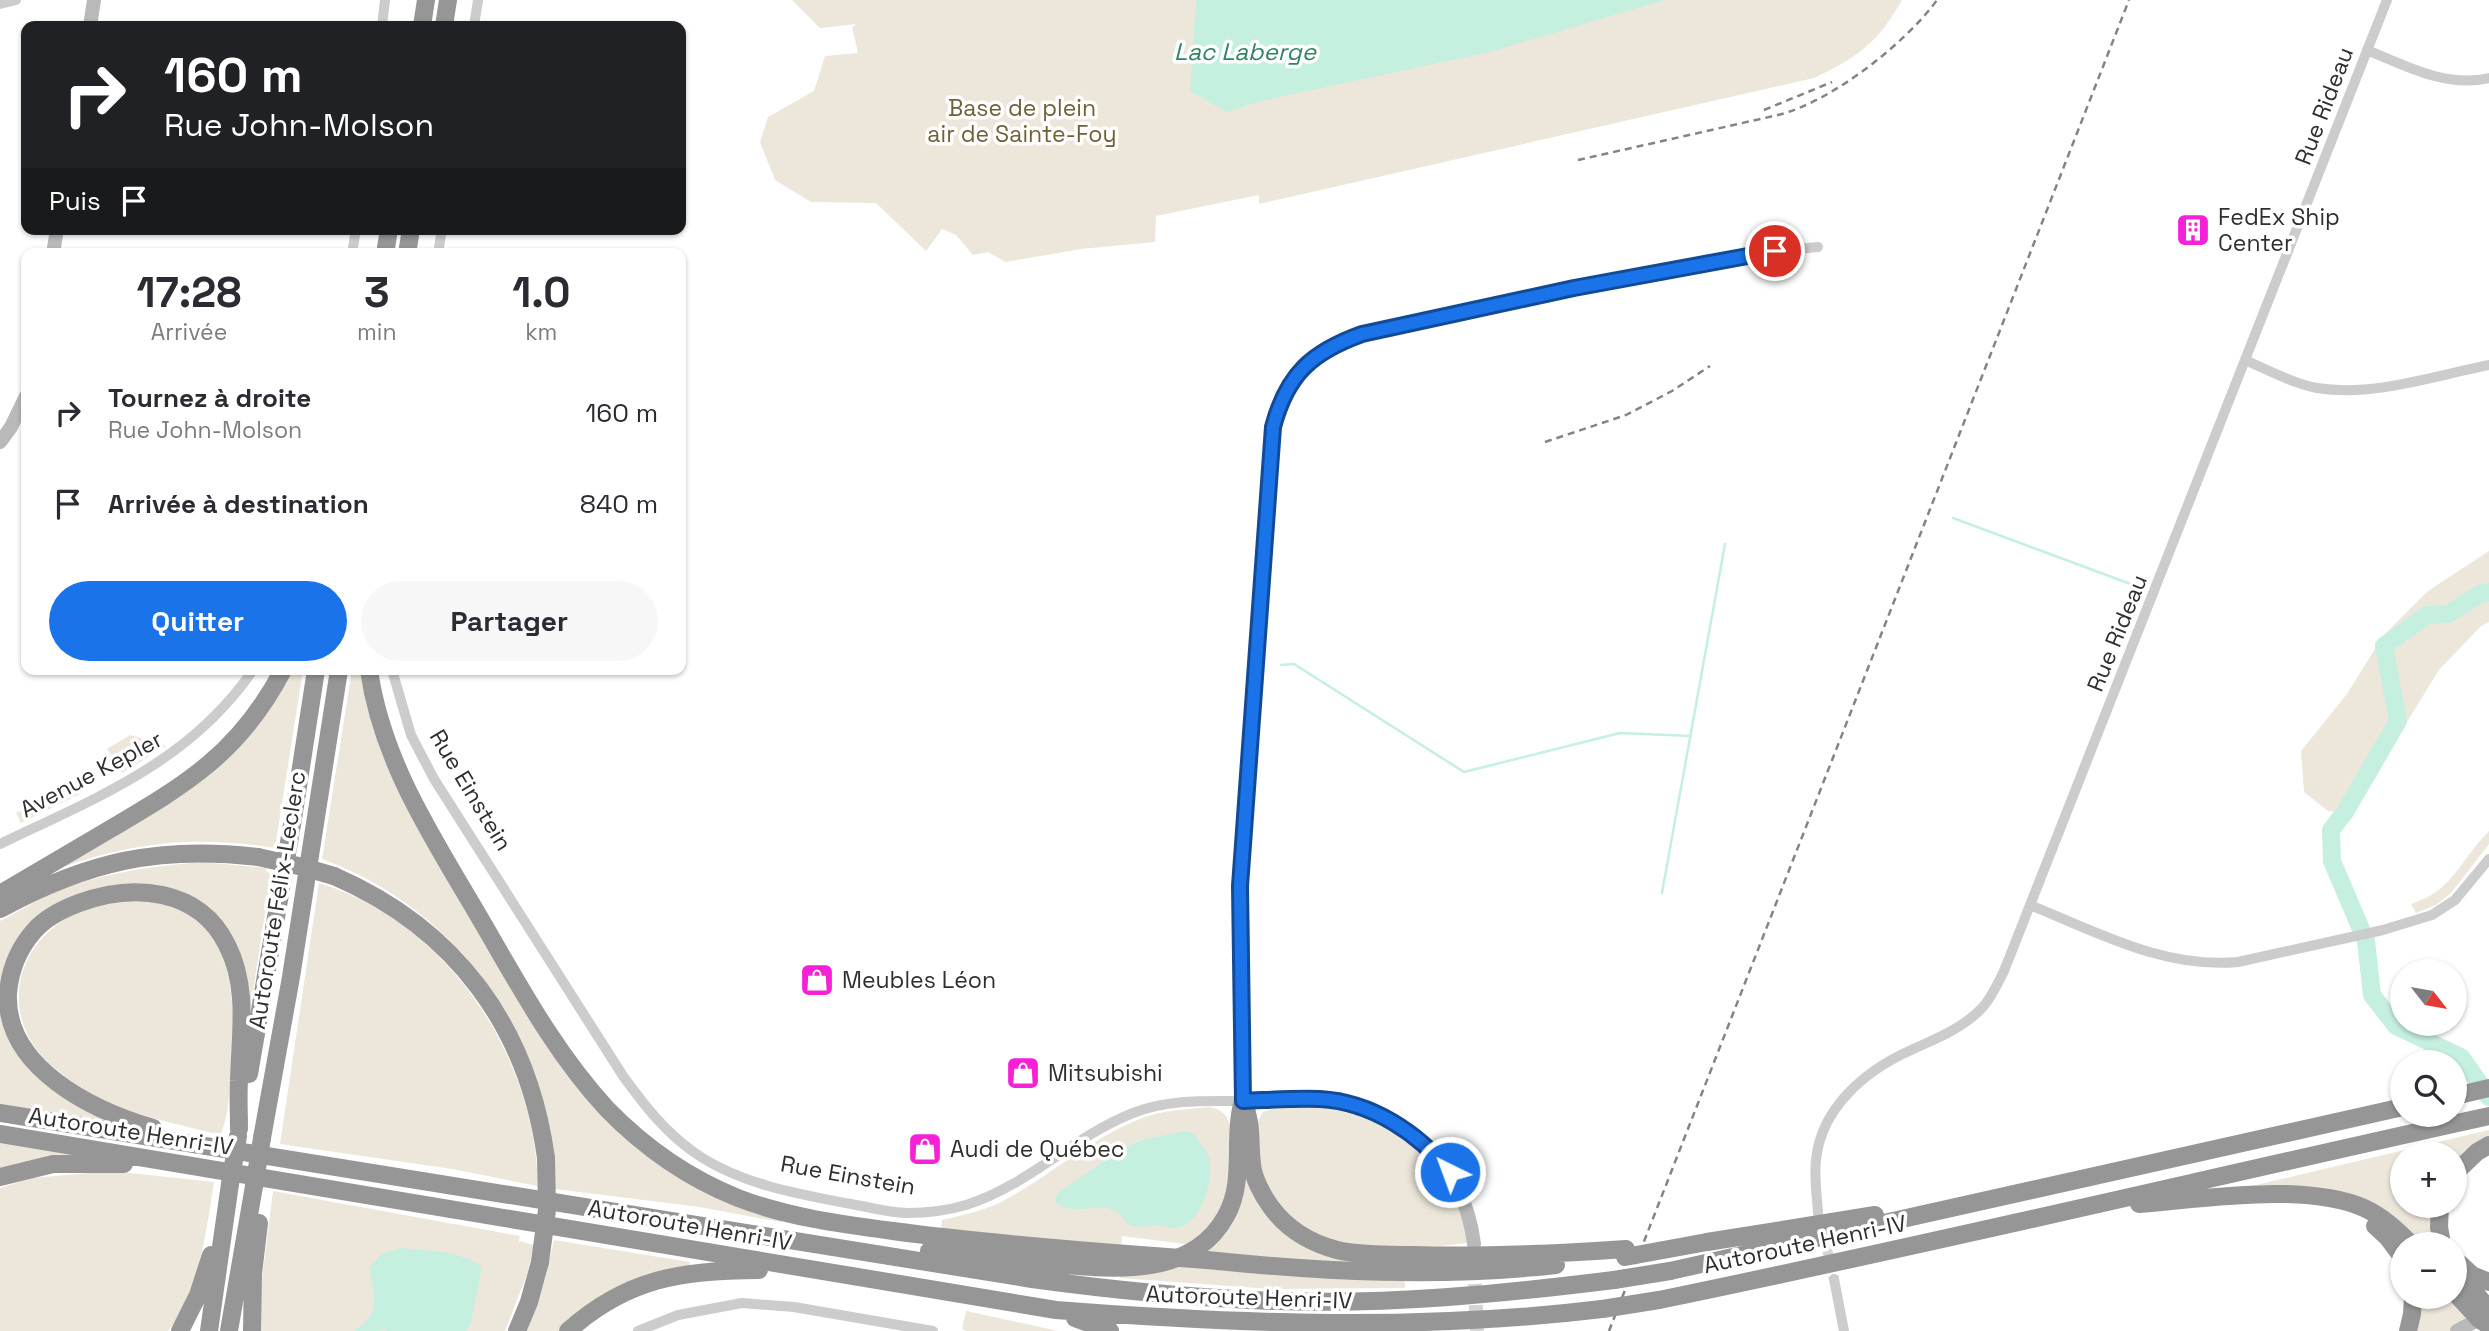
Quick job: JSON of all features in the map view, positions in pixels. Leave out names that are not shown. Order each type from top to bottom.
[{"type":"highway","points":[[413,0],[413,21]]},
{"type":"highway","points":[[423,21],[426,0]]},
{"type":"highway","points":[[0,894],[164,798],[204,770],[250,722],[280,675]]},
{"type":"highway","name":"Autoroute Félix-Leclerc","points":[[239,1132],[315,675]]},
{"type":"highway","name":"Autoroute Félix-Leclerc","points":[[259,1187],[338,675]]},
{"type":"highway","points":[[370,675],[380,723],[401,778],[557,1047],[617,1119],[654,1151],[723,1192],[754,1204],[800,1216],[962,1240],[1326,1270],[1416,1273],[1518,1269],[1993,1198]]},
{"type":"highway","points":[[0,909],[65,877],[124,860],[183,853],[258,857],[334,876],[378,898],[418,925],[452,956],[485,995],[509,1034],[536,1104],[546,1158],[547,1210],[540,1262],[529,1302],[517,1331]]},
{"type":"highway","points":[[207,1144],[128,1120],[90,1103],[47,1075],[28,1053],[17,1037],[11,1019],[9,988],[13,967],[22,947],[43,923],[61,911],[114,894],[138,891],[163,894],[200,911],[213,924],[232,955],[241,992],[239,1132],[209,1331]]},
{"type":"highway","points":[[2467,1093],[2489,1088]]},
{"type":"highway","points":[[592,1208],[776,1226],[987,1258],[1114,1269],[1152,1265],[1193,1251],[1209,1239],[1226,1216],[1235,1194],[1238,1119],[1243,1101]]},
{"type":"highway","points":[[1243,1101],[1250,1119],[1252,1166],[1271,1207],[1287,1226],[1336,1250],[1476,1257],[1626,1253]]},
{"type":"highway","name":"Autoroute Henri-IV","points":[[0,1113],[207,1144],[1032,1279],[1191,1297],[1277,1301],[1441,1298],[1614,1280],[1670,1271],[2390,1110]]},
{"type":"highway","name":"Autoroute Henri-IV","points":[[0,1134],[1056,1310],[1226,1324],[1319,1326],[1414,1325],[1564,1315],[1659,1300],[2090,1207],[2487,1116]]},
{"type":"highway","points":[[2467,1162],[2489,1145]]},
{"type":"highway","points":[[0,1177],[39,1166],[66,1163],[205,1167]]},
{"type":"highway","points":[[229,1331],[259,1187]]},
{"type":"highway","points":[[251,1331],[259,1187]]},
{"type":"highway","points":[[180,1331],[198,1295],[229,1191]]},
{"type":"highway","points":[[2090,1207],[2271,1194],[2315,1197],[2364,1208],[2398,1232]]},
{"type":"highway","points":[[2315,1197],[2373,1224],[2390,1241]]},
{"type":"highway","points":[[568,1331],[611,1299],[633,1287],[660,1278],[701,1271],[808,1270]]},
{"type":"highway","points":[[2467,1270],[2489,1282]]},
{"type":"highway","points":[[2467,1288],[2486,1317]]},
{"type":"highway","points":[[2467,1302],[2486,1317]]},
{"type":"highway","points":[[2408,1331],[2412,1309]]},
{"type":"highway","points":[[1056,1310],[1110,1331]]},
{"type":"highway","points":[[1501,1331],[1564,1315]]},
{"type":"street","points":[[0,4],[16,0]]},
{"type":"street","points":[[91,21],[94,0]]},
{"type":"street","points":[[383,21],[385,0]]},
{"type":"street","points":[[475,21],[478,0]]},
{"type":"street","name":"Rue Rideau","points":[[1818,1213],[1816,1158],[1821,1136],[1839,1104],[1856,1084],[1880,1066],[1954,1030],[1984,1006],[2004,971],[2386,0]]},
{"type":"street","points":[[2367,50],[2424,73],[2447,79],[2463,81],[2489,78]]},
{"type":"street","points":[[1243,1101],[1240,886],[1273,427],[1282,399],[1294,379],[1312,358],[1335,344],[1362,334],[1700,263],[1760,252],[1818,247]]},
{"type":"street","points":[[2245,360],[2305,384],[2343,391],[2374,389],[2489,365]]},
{"type":"street","points":[[0,442],[21,406]]},
{"type":"street","name":"Avenue Kepler","points":[[0,844],[115,788],[165,759],[207,725],[249,675]]},
{"type":"street","name":"Rue Einstein","points":[[393,675],[405,720],[434,779],[602,1044],[658,1122],[681,1143],[716,1165],[741,1177],[832,1200],[908,1213],[934,1211],[964,1206],[991,1195],[1133,1112],[1163,1104],[1322,1099],[1348,1104],[1393,1122],[1418,1138],[1450,1172],[1471,1219],[1474,1244]]},
{"type":"street","points":[[2030,905],[2153,954],[2200,963],[2238,962],[2383,930],[2432,915],[2468,887],[2489,859]]},
{"type":"street","points":[[1834,1279],[1844,1331]]},
{"type":"street","points":[[638,1331],[678,1315],[742,1303],[794,1307],[933,1331]]},
{"type":"street","points":[[2457,1331],[2486,1317]]},
{"type":"green space","name":"Base de plein air de Sainte-Foy","points":[[792,0],[1902,0],[1884,27],[1866,47],[1814,78],[1259,204],[1259,195],[1156,216],[1155,242],[1081,249],[1006,262],[988,252],[973,255],[956,235],[942,229],[926,251],[876,203],[811,202],[775,180],[760,142],[768,117],[814,91],[825,56],[858,53],[852,27],[857,24],[820,28]]},
{"type":"green space","points":[[2489,551],[2489,622],[2481,626],[2439,670],[2350,814],[2328,811],[2304,792],[2301,751],[2347,694],[2383,636],[2428,591]]},
{"type":"green space","points":[[285,675],[302,675],[275,848],[220,842],[168,843],[117,851],[63,867],[61,863],[151,814],[218,767]]},
{"type":"green space","points":[[351,675],[363,675],[378,740],[594,1107],[781,1219],[781,1222],[699,1207],[555,1189],[550,1135],[538,1083],[517,1034],[490,988],[456,947],[416,911],[372,882],[322,859]]},
{"type":"green space","points":[[130,735],[166,746],[122,773],[107,749]]},
{"type":"green space","points":[[73,785],[80,794],[21,823],[16,813]]},
{"type":"green space","points":[[2489,831],[2489,844],[2451,893],[2436,905],[2416,913],[2411,904],[2437,891],[2446,883]]},
{"type":"green space","points":[[202,862],[267,868],[266,871],[271,874],[249,1017],[221,924],[117,888],[17,945],[9,1032],[103,1116],[101,1121],[0,1104],[0,921],[53,893],[89,880],[145,868]]},
{"type":"green space","points":[[319,883],[358,898],[395,920],[428,946],[457,976],[483,1011],[504,1048],[520,1087],[534,1141],[537,1186],[452,1169],[280,1144]]},
{"type":"green space","points":[[130,900],[168,904],[190,914],[207,930],[219,949],[227,971],[233,1019],[226,1119],[220,1135],[144,1115],[90,1093],[46,1060],[32,1043],[23,1023],[19,1003],[25,964],[48,932],[64,920],[89,908]]},
{"type":"green space","points":[[1209,1107],[1223,1113],[1230,1126],[1229,1178],[1217,1219],[1198,1239],[1185,1244],[1122,1236],[1121,1247],[941,1229],[942,1220],[1003,1201],[1126,1125],[1160,1113]]},
{"type":"green space","points":[[1278,1107],[1311,1107],[1339,1111],[1384,1127],[1404,1139],[1439,1171],[1452,1191],[1464,1224],[1467,1243],[1414,1248],[1358,1246],[1331,1241],[1307,1231],[1286,1215],[1271,1194],[1261,1172],[1258,1124],[1263,1112]]},
{"type":"green space","points":[[2489,1130],[2489,1138],[2467,1149],[2467,1141],[2442,1141]]},
{"type":"green space","points":[[0,1139],[83,1153],[83,1158],[41,1161],[0,1170]]},
{"type":"green space","points":[[2390,1153],[2390,1216],[2360,1199],[2332,1189],[2256,1185]]},
{"type":"green space","points":[[112,1171],[214,1182],[195,1279],[188,1298],[168,1331],[0,1331],[0,1188],[32,1178]]},
{"type":"green space","points":[[1249,1175],[1266,1213],[1392,1266],[1278,1260],[1200,1252],[1242,1177]]},
{"type":"green space","points":[[273,1191],[520,1236],[519,1241],[534,1245],[527,1274],[505,1331],[260,1331],[260,1296]]},
{"type":"green space","points":[[2392,1218],[2435,1218],[2435,1232],[2410,1232]]},
{"type":"green space","points":[[554,1240],[690,1262],[689,1266],[634,1279],[602,1295],[558,1331],[527,1331],[546,1276]]},
{"type":"green space","points":[[1174,1265],[1290,1276],[1405,1280],[1405,1288],[1271,1289],[1120,1278],[1120,1274]]},
{"type":"green space","points":[[2417,1309],[2460,1309],[2465,1315],[2465,1320],[2449,1331],[2414,1331]]},
{"type":"green space","points":[[966,1311],[1058,1331],[966,1331],[962,1329]]},
{"type":"water","name":"Lac Laberge","points":[[1196,0],[1665,0],[1490,52],[1261,101],[1227,112],[1190,91]]},
{"type":"water","points":[[1185,1131],[1196,1136],[1208,1155],[1210,1177],[1199,1210],[1184,1225],[1175,1228],[1159,1225],[1132,1226],[1113,1209],[1073,1209],[1056,1202],[1059,1192],[1120,1150],[1142,1140]]},
{"type":"water","points":[[400,1248],[454,1254],[482,1267],[471,1323],[466,1331],[354,1331],[373,1310],[374,1295],[369,1267],[382,1254]]},
{"type":"waterway","points":[[1953,518],[2136,586]]},
{"type":"waterway","points":[[1662,893],[1725,544]]},
{"type":"waterway","points":[[2489,592],[2478,595],[2448,614],[2427,615],[2384,646],[2398,721],[2345,812],[2331,830],[2332,861],[2366,941],[2372,995],[2396,1026],[2461,1057],[2489,1097]]},
{"type":"waterway","points":[[1281,665],[1294,664],[1464,772],[1620,733],[1691,736]]},
{"type":"tunnel","points":[[1823,1232],[1834,1279]]},
{"type":"tunnel","points":[[1474,1263],[1477,1331]]},
{"type":"railway","points":[[1578,160],[1799,108],[1843,85],[1887,52],[1937,0]]},
{"type":"railway","points":[[1609,1331],[2129,0]]},
{"type":"railway","points":[[1764,110],[1832,82]]},
{"type":"railway","points":[[1545,442],[1626,415],[1672,391],[1710,366]]},
{"type":"place","name":"FedEx Ship Center","points":[[2193,230]]},
{"type":"place","name":"Meubles Léon","points":[[817,980]]},
{"type":"place","name":"Mitsubishi","points":[[1023,1073]]},
{"type":"place","name":"Audi de Québec","points":[[925,1149]]},
{"type":"route","points":[[1450,1172],[1418,1138],[1393,1122],[1348,1104],[1322,1099],[1243,1101],[1240,886],[1273,427],[1278,410],[1294,379],[1312,358],[1335,344],[1362,334],[1574,288],[1775,251]]}]
